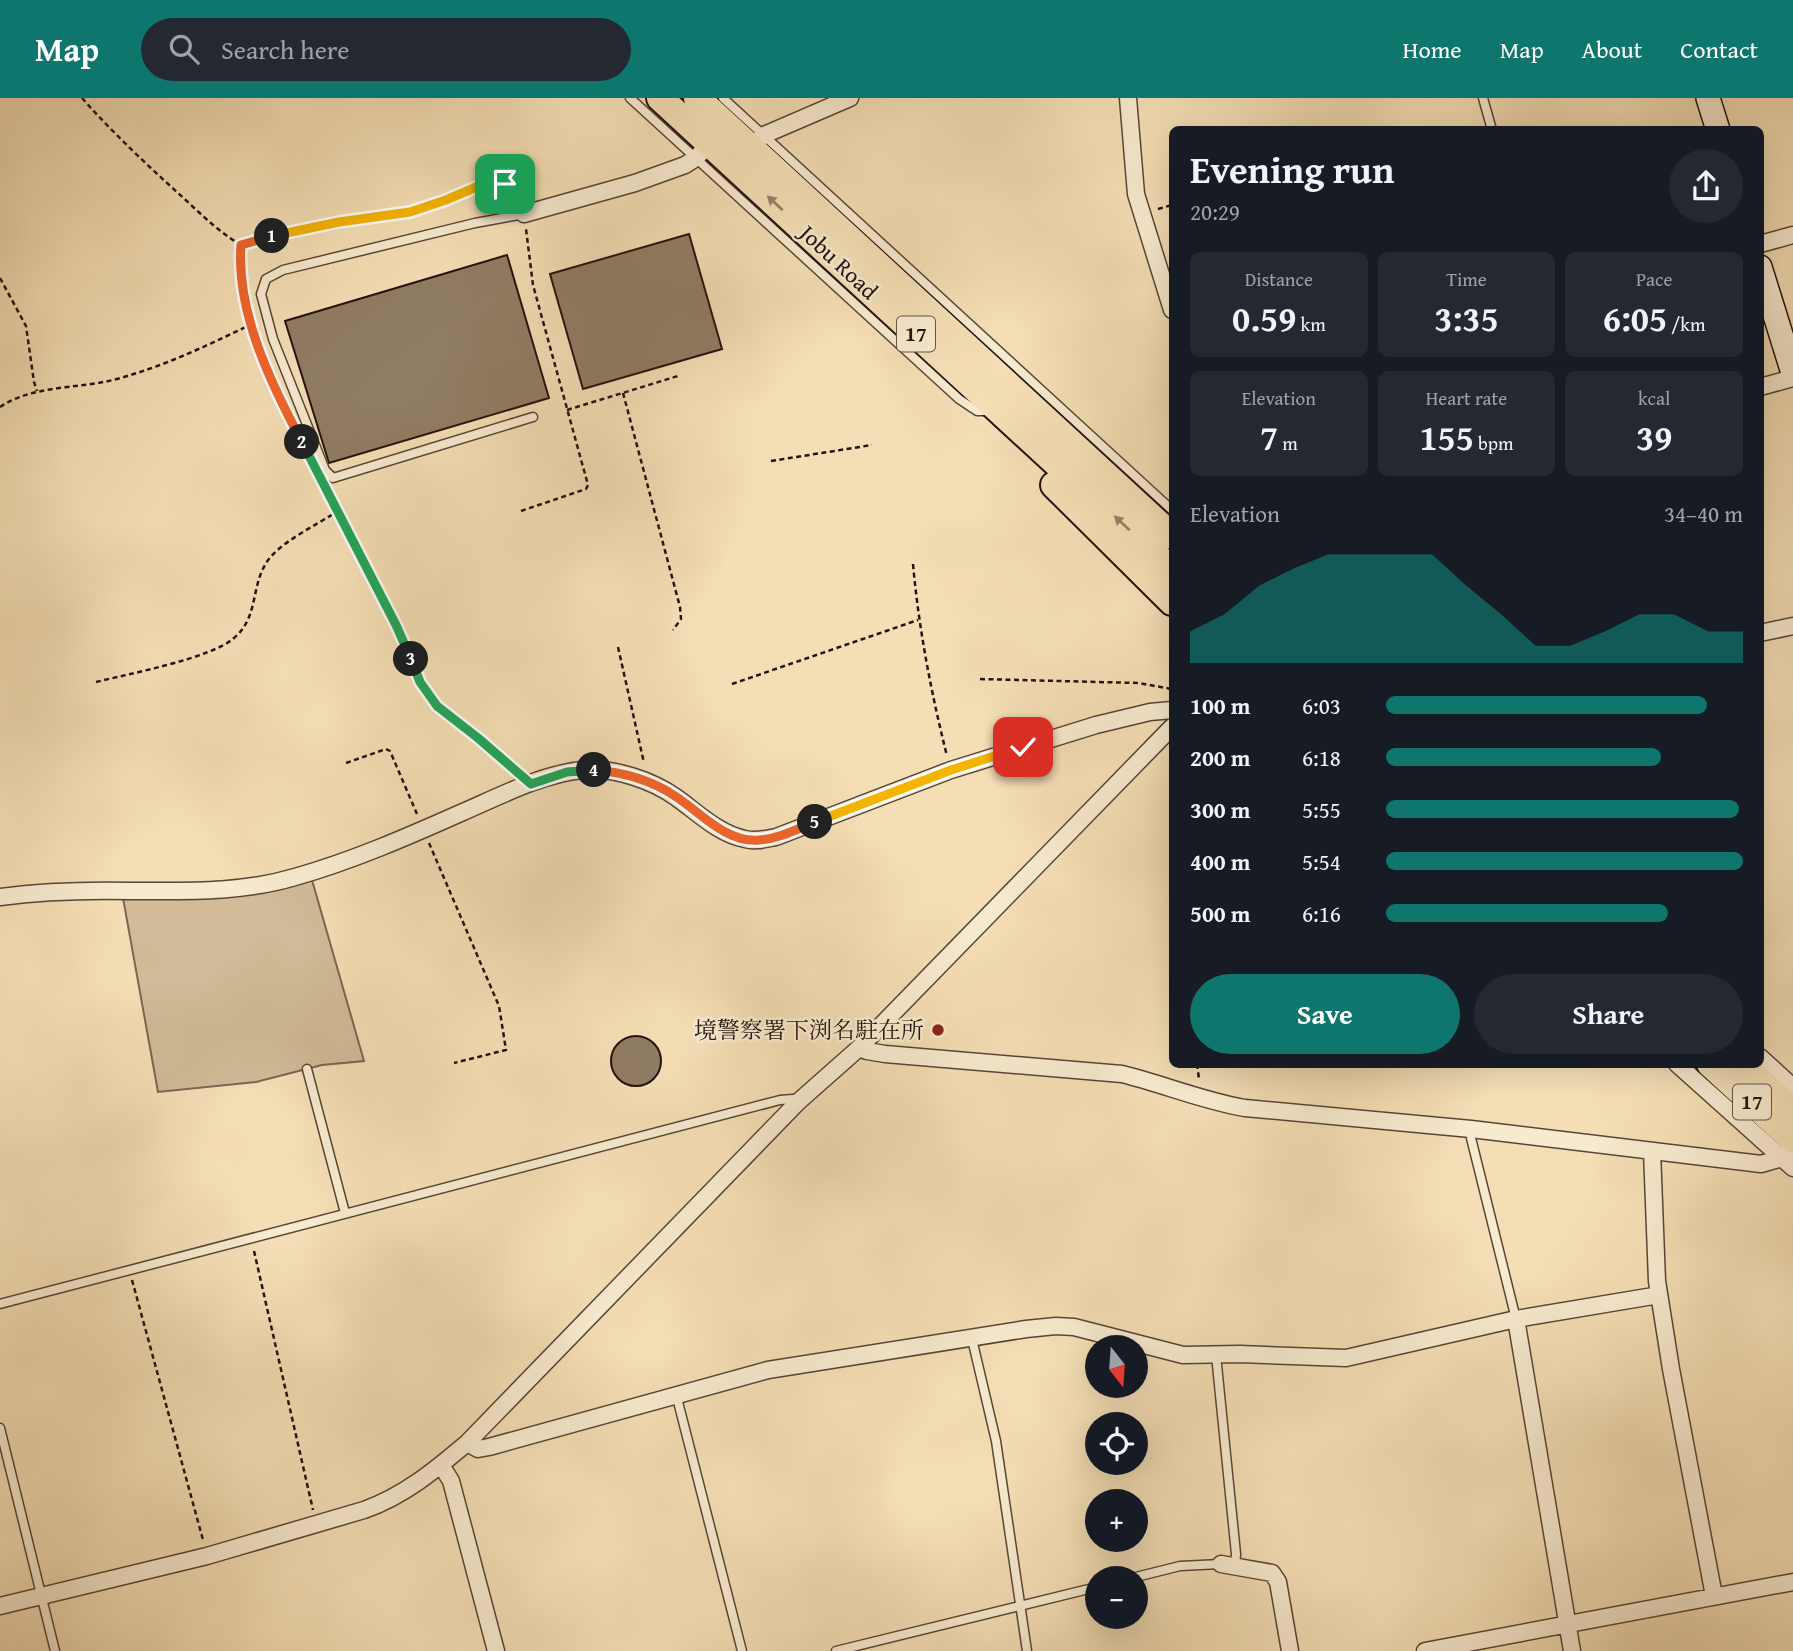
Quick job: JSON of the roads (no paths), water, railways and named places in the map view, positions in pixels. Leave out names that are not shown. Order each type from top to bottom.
[{"type":"highway","name":"Jobu Road","points":[[660,98],[703,151],[959,374],[1169,567]]},
{"type":"highway","name":"Jobu Road","points":[[697,98],[758,141],[1169,534]]},
{"type":"highway","points":[[959,374],[1041,471],[1169,599]]},
{"type":"highway","name":"17","points":[[1714,1068],[1790,1154]]},
{"type":"highway","name":"17","points":[[1746,1068],[1793,1111]]},
{"type":"main road","points":[[1708,98],[1717,126]]},
{"type":"main road","points":[[1764,280],[1793,376]]},
{"type":"street","points":[[758,141],[850,98]]},
{"type":"street","points":[[1128,98],[1136,194],[1169,300]]},
{"type":"street","points":[[524,214],[635,183],[685,165],[703,151]]},
{"type":"street","points":[[1764,243],[1793,235]]},
{"type":"street","points":[[1764,386],[1793,376]]},
{"type":"street","points":[[1764,632],[1793,626]]},
{"type":"street","points":[[0,897],[84,891],[223,891],[258,886],[296,877],[424,830],[531,784],[567,772],[586,769],[644,780],[674,795],[716,826],[736,837],[758,840],[776,837],[951,770],[1096,725],[1169,710]]},
{"type":"street","points":[[0,1605],[207,1556],[383,1503],[441,1465],[467,1443],[798,1102],[859,1048],[1169,730]]},
{"type":"street","points":[[859,1048],[885,1054],[1122,1074],[1244,1108],[1471,1129],[1761,1164],[1790,1154]]},
{"type":"street","points":[[1764,1060],[1793,1087]]},
{"type":"street","points":[[1682,1068],[1790,1154]]},
{"type":"street","points":[[1652,1150],[1659,1295],[1714,1596]]},
{"type":"street","points":[[467,1443],[478,1449],[489,1447],[768,1370],[1026,1329],[1074,1327],[1170,1353],[1346,1358],[1516,1319],[1659,1295]]},
{"type":"street","points":[[1516,1319],[1572,1651]]},
{"type":"street","points":[[441,1465],[451,1481],[496,1651]]},
{"type":"street","points":[[1228,1566],[1272,1573],[1278,1583],[1290,1651]]},
{"type":"street","points":[[1425,1651],[1793,1582]]},
{"type":"lane","points":[[630,98],[703,151],[959,399],[977,411],[988,411]]},
{"type":"lane","points":[[723,98],[758,141],[1169,507]]},
{"type":"lane","points":[[1483,98],[1491,126]]},
{"type":"lane","points":[[524,214],[462,226],[283,270],[266,279],[261,294],[273,339],[325,470],[333,478],[533,416]]},
{"type":"lane","points":[[307,1069],[345,1213]]},
{"type":"lane","points":[[0,1304],[780,1100],[793,1099],[798,1102]]},
{"type":"lane","points":[[1471,1129],[1516,1319]]},
{"type":"lane","points":[[972,1339],[996,1441],[1027,1651]]},
{"type":"lane","points":[[1148,1574],[1180,1566],[1228,1566],[1236,1554],[1216,1355]]},
{"type":"lane","points":[[676,1394],[742,1651]]},
{"type":"lane","points":[[0,1428],[55,1651]]},
{"type":"lane","points":[[836,1651],[1085,1590]]},
{"type":"place","name":"境警察署下渕名駐在所","points":[[938,1030]]}]
